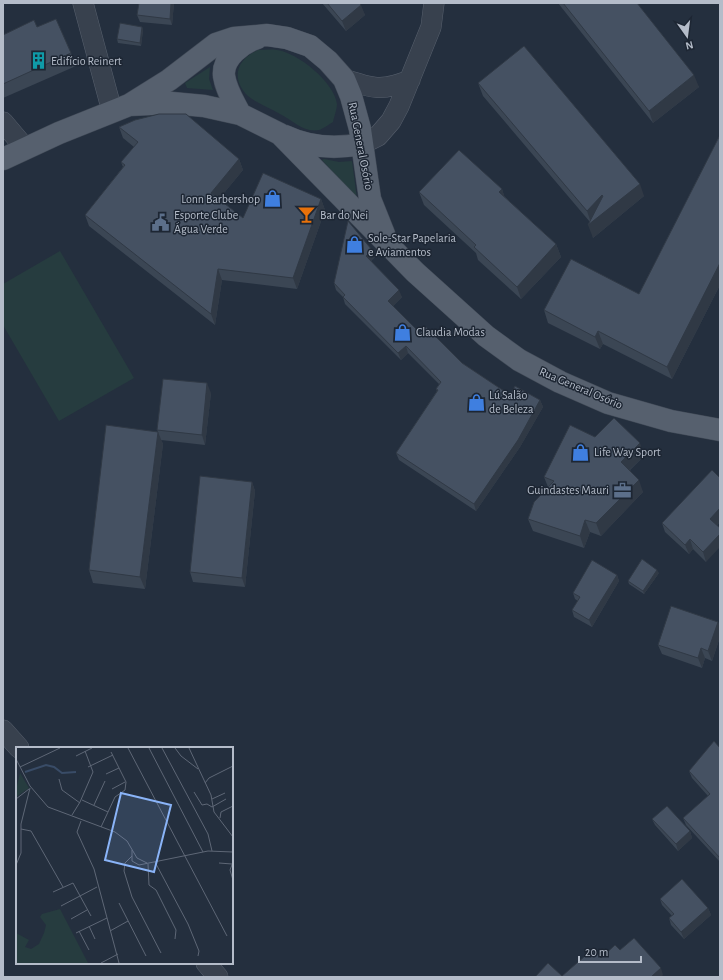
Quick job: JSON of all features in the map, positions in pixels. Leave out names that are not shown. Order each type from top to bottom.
[{"type":"main road","name":"Rua General Osório","points":[[3,159],[25,148],[120,108],[169,80],[216,44],[234,38],[267,35],[287,38],[310,46],[328,61],[344,79],[356,111],[370,199],[390,246]]},
{"type":"main road","points":[[240,114],[229,94],[224,75],[229,60],[237,48],[249,41],[267,35]]},
{"type":"main road","name":"Rua General Osório","points":[[120,108],[172,103],[204,106],[240,114],[280,134],[415,272],[486,336],[519,360],[560,382],[608,403],[671,421],[720,430]]},
{"type":"main road","points":[[334,147],[347,132],[356,111]]},
{"type":"main road","points":[[280,134],[310,145],[334,147],[362,144]]},
{"type":"street","points":[[83,3],[120,108]]},
{"type":"street","points":[[362,144],[378,136],[391,121],[399,106],[431,27],[434,3]]},
{"type":"street","points":[[344,79],[374,89],[386,89],[410,80]]},
{"type":"street","points":[[3,122],[25,148]]},
{"type":"street","points":[[3,730],[18,747]]},
{"type":"street","points":[[207,964],[218,977]]},
{"type":"green space","points":[[258,50],[275,50],[285,52],[314,70],[322,78],[334,95],[337,104],[333,122],[319,130],[308,130],[248,96],[242,89],[239,82],[238,70],[245,58]]},
{"type":"green space","points":[[210,67],[209,79],[213,90],[187,88],[185,83]]},
{"type":"green space","points":[[324,159],[339,162],[352,161],[357,199],[322,160]]},
{"type":"green space","points":[[60,251],[134,378],[59,421],[3,325],[3,284]]},
{"type":"building","points":[[139,3],[171,3],[170,19],[137,15]]},
{"type":"building","points":[[327,3],[359,3],[361,5],[342,21]]},
{"type":"building","points":[[563,3],[637,3],[694,75],[649,111]]},
{"type":"building","name":"Edifício Reinert","points":[[56,19],[71,53],[3,84],[3,35],[34,20],[37,27]]},
{"type":"building","points":[[120,23],[142,27],[140,43],[117,39]]},
{"type":"building","points":[[524,46],[640,184],[588,225],[603,196],[602,195],[587,211],[478,83]]},
{"type":"building","name":"Esporte Clube Água Verde","points":[[159,114],[186,114],[239,159],[211,193],[243,218],[263,173],[321,199],[293,278],[218,269],[211,314],[85,215],[125,165],[121,162],[138,142],[119,127],[135,120]]},
{"type":"building","points":[[720,135],[720,263],[667,367],[598,331],[595,337],[544,310],[571,259],[639,294]]},
{"type":"building","points":[[459,150],[502,189],[499,192],[556,244],[517,287],[474,247],[476,245],[419,192]]},
{"type":"building","points":[[348,221],[372,250],[366,256],[399,290],[388,301],[420,333],[426,327],[462,363],[510,395],[515,386],[540,400],[518,440],[474,504],[396,453],[438,390],[436,389],[441,382],[406,346],[398,353],[343,297],[345,295],[334,283]]},
{"type":"building","points":[[163,379],[207,383],[202,435],[157,430]]},
{"type":"building","points":[[614,418],[640,443],[621,462],[639,480],[596,523],[585,520],[580,536],[528,519],[534,502],[554,481],[544,477],[570,425],[595,437]]},
{"type":"building","points":[[106,425],[158,432],[140,577],[89,570]]},
{"type":"building","points":[[712,470],[720,478],[720,508],[710,519],[720,528],[720,534],[703,552],[690,539],[685,545],[662,523]]},
{"type":"building","points":[[200,476],[252,482],[242,578],[190,572]]},
{"type":"building","points":[[642,559],[657,570],[643,591],[628,581]]},
{"type":"building","points":[[592,560],[617,575],[589,620],[572,610],[580,597],[573,593]]},
{"type":"building","points":[[671,606],[718,622],[708,651],[701,648],[698,658],[658,645]]},
{"type":"building","points":[[714,741],[720,748],[720,858],[683,818],[710,794],[689,771]]},
{"type":"building","points":[[667,806],[690,831],[676,844],[652,819]]},
{"type":"building","points":[[682,879],[708,908],[681,932],[669,918],[674,914],[660,899]]},
{"type":"building","points":[[634,938],[661,968],[651,977],[535,977],[548,963],[562,976],[593,949],[601,958],[615,945],[620,950]]},
{"type":"place","name":"Edifício Reinert","points":[[38,61]]},
{"type":"place","name":"Lonn Barbershop","points":[[273,199]]},
{"type":"place","name":"Bar do Nei","points":[[307,215]]},
{"type":"place","name":"Esporte Clube Água Verde","points":[[161,222]]},
{"type":"place","name":"Sole-Star Papelaria e Aviamentos","points":[[355,245]]},
{"type":"place","name":"Claudia Modas","points":[[403,332]]},
{"type":"place","name":"Lú Salão de Beleza","points":[[476,402]]},
{"type":"place","name":"Life Way Sport","points":[[581,452]]},
{"type":"place","name":"Guindastes Mauri","points":[[622,490]]}]
